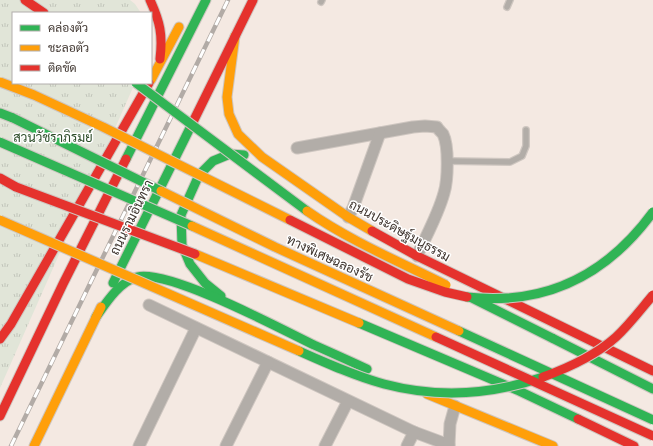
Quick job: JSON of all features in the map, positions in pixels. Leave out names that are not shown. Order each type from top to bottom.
[{"type":"main road","points":[[25,0],[43,12]]},
{"type":"main road","points":[[150,0],[160,22],[163,40],[159,66]]},
{"type":"main road","points":[[0,416],[63,284],[206,0]]},
{"type":"main road","name":"ถนนรามอินทรา","points":[[34,446],[96,317],[253,0]]},
{"type":"main road","points":[[152,78],[183,20]]},
{"type":"main road","name":"ถนนประดิษฐ์มนูธรรม","points":[[235,36],[227,96],[229,114],[238,134],[262,157],[348,217],[417,256],[653,370]]},
{"type":"main road","points":[[0,82],[103,127],[408,279],[437,290],[468,297],[500,299],[534,294],[564,285],[587,274],[608,261],[632,238],[653,212]]},
{"type":"main road","points":[[137,84],[271,185],[319,219],[361,242],[653,388]]},
{"type":"main road","points":[[0,338],[11,324],[148,84]]},
{"type":"main road","name":"ทางพิเศษฉลองรัช","points":[[0,113],[274,247],[653,420]]},
{"type":"main road","name":"ทางพิเศษฉลองรัช","points":[[0,142],[267,259],[653,436]]},
{"type":"main road","points":[[230,305],[205,283],[190,264],[182,244],[181,215],[199,175],[213,161],[230,154],[262,157]]},
{"type":"main road","points":[[0,178],[16,186],[195,254],[517,390],[634,446]]},
{"type":"main road","points":[[0,184],[16,186]]},
{"type":"main road","points":[[0,220],[324,362],[385,384],[425,393],[458,394],[496,391],[541,379],[603,347],[623,330],[653,296]]},
{"type":"main road","points":[[96,317],[123,284],[138,276],[148,276],[174,282],[230,305],[327,351],[553,446]]},
{"type":"street","points":[[297,148],[413,127],[436,127],[443,135],[447,151],[444,193],[417,256]]},
{"type":"street","points":[[348,217],[354,208],[380,133]]},
{"type":"street","points":[[149,305],[348,401],[414,432],[449,446],[450,424],[455,406]]},
{"type":"street","points":[[139,446],[196,328]]},
{"type":"street","points":[[226,446],[268,362]]},
{"type":"street","points":[[325,446],[348,401]]},
{"type":"street","points":[[407,446],[414,432]]},
{"type":"lane","points":[[507,8],[510,0]]},
{"type":"lane","points":[[447,161],[510,162],[522,156],[526,146],[526,130]]},
{"type":"green space","name":"สวนวัชราภิรมย์","points":[[0,0],[130,0],[140,12],[12,12],[12,84],[135,84],[0,388]]},
{"type":"railway","points":[[11,446],[228,0]]},
{"type":"traffic: fast","points":[[126,159],[206,0]]},
{"type":"traffic: fast","points":[[137,84],[307,211]]},
{"type":"traffic: fast","points":[[0,113],[13,118]]},
{"type":"traffic: fast","points":[[13,118],[161,191]]},
{"type":"traffic: fast","points":[[113,283],[191,126]]},
{"type":"traffic: fast","points":[[0,142],[192,226]]},
{"type":"traffic: fast","points":[[221,296],[205,283],[190,264],[182,245],[181,215],[199,175],[213,161],[230,154],[244,155]]},
{"type":"traffic: fast","points":[[467,297],[496,299],[523,296],[548,291],[572,282],[595,269],[616,253],[635,234],[653,212]]},
{"type":"traffic: fast","points":[[96,317],[124,283],[137,277],[152,277],[174,282],[225,302],[367,369]]},
{"type":"traffic: fast","points":[[472,298],[552,338]]},
{"type":"traffic: fast","points":[[359,323],[517,390],[578,419]]},
{"type":"traffic: fast","points":[[459,331],[653,420]]},
{"type":"traffic: fast","points":[[552,338],[653,389]]},
{"type":"traffic: fast","points":[[299,351],[373,381],[424,391],[444,393],[484,391],[504,388],[543,377]]},
{"type":"traffic: slow","points":[[152,78],[179,27]]},
{"type":"traffic: slow","points":[[235,36],[227,97],[229,114],[238,134],[262,157],[348,217],[372,231]]},
{"type":"traffic: slow","points":[[0,82],[34,95],[103,127],[290,220]]},
{"type":"traffic: slow","points":[[161,191],[275,247],[459,331]]},
{"type":"traffic: slow","points":[[307,211],[358,242],[446,285]]},
{"type":"traffic: slow","points":[[0,220],[299,351]]},
{"type":"traffic: slow","points":[[192,226],[436,337]]},
{"type":"traffic: slow","points":[[195,254],[359,323]]},
{"type":"traffic: slow","points":[[34,446],[101,307]]},
{"type":"traffic: slow","points":[[427,394],[553,446]]},
{"type":"traffic: jam","points":[[25,0],[43,12]]},
{"type":"traffic: jam","points":[[150,0],[160,29],[160,59]]},
{"type":"traffic: jam","points":[[191,126],[253,0]]},
{"type":"traffic: jam","points":[[0,339],[11,324],[148,84]]},
{"type":"traffic: jam","points":[[0,416],[63,284],[126,159]]},
{"type":"traffic: jam","points":[[0,178],[16,187]]},
{"type":"traffic: jam","points":[[16,187],[195,254]]},
{"type":"traffic: jam","points":[[290,220],[408,279],[445,292],[467,297]]},
{"type":"traffic: jam","points":[[372,231],[417,256],[653,371]]},
{"type":"traffic: jam","points":[[543,377],[600,350],[626,327],[653,295]]},
{"type":"traffic: jam","points":[[436,337],[653,436]]},
{"type":"traffic: jam","points":[[578,419],[634,446]]}]
